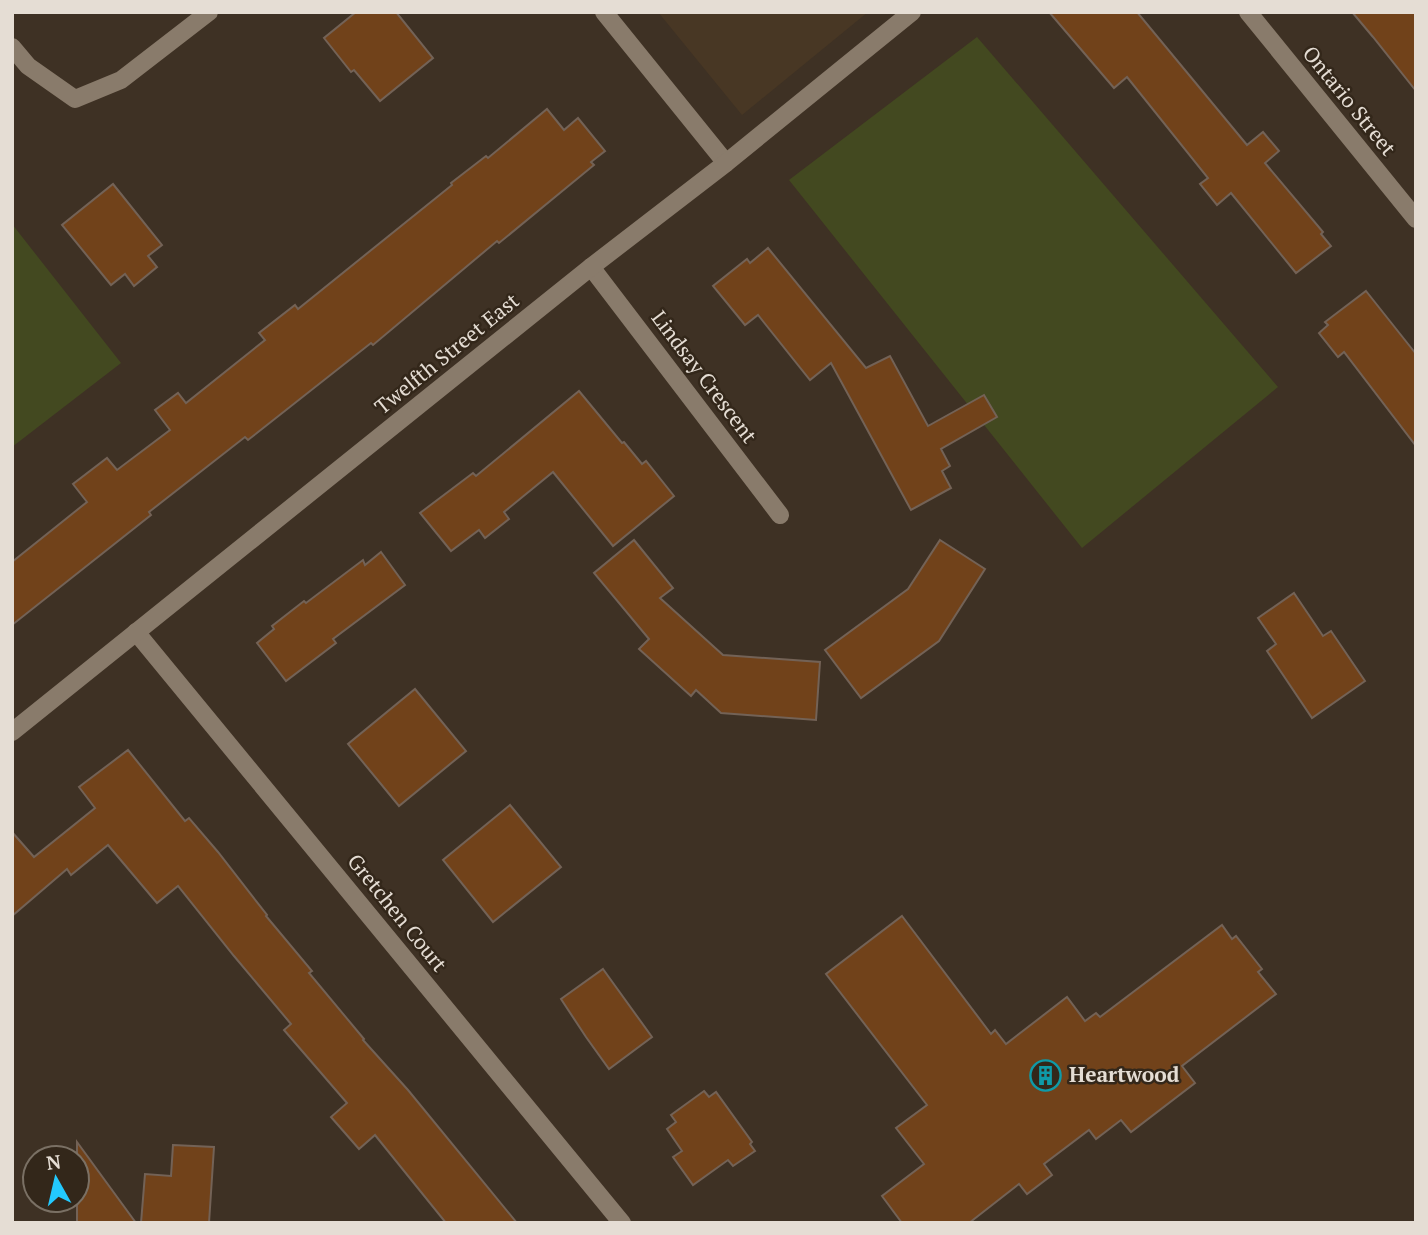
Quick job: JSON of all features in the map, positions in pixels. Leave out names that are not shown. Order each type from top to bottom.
[{"type":"street","points":[[12,47],[27,66],[75,99],[121,80],[209,12]]},
{"type":"street","points":[[604,12],[726,163]]},
{"type":"street","name":"Twelfth Street East","points":[[12,732],[912,12]]},
{"type":"street","name":"Ontario Street","points":[[1248,12],[1416,219]]},
{"type":"street","name":"Lindsay Crescent","points":[[591,267],[780,515]]},
{"type":"street","name":"Gretchen Court","points":[[136,632],[622,1223]]},
{"type":"shaded area","points":[[658,12],[868,12],[742,115]]},
{"type":"green space","points":[[977,37],[1278,387],[1082,548],[789,180]]},
{"type":"green space","points":[[12,224],[121,363],[12,447]]},
{"type":"building","points":[[356,12],[396,12],[433,58],[380,101],[354,70],[351,72],[324,38]]},
{"type":"building","points":[[1049,12],[1137,12],[1247,145],[1263,132],[1279,151],[1265,163],[1323,232],[1321,234],[1331,246],[1296,273],[1231,193],[1217,205],[1200,184],[1208,178],[1127,77],[1114,88]]},
{"type":"building","points":[[1352,12],[1416,12],[1416,91],[1373,37]]},
{"type":"building","points":[[547,109],[564,130],[578,118],[605,151],[591,162],[594,165],[499,243],[497,241],[373,345],[371,343],[248,440],[245,437],[12,625],[12,562],[87,502],[73,484],[107,458],[117,470],[170,430],[155,410],[178,393],[186,403],[265,340],[259,333],[295,305],[298,309],[452,185],[451,183],[486,156],[488,158]]},
{"type":"building","points":[[113,184],[162,245],[148,256],[157,267],[134,286],[125,274],[111,285],[62,225]]},
{"type":"building","points":[[768,248],[866,368],[890,356],[928,426],[984,395],[997,417],[941,449],[950,466],[942,471],[951,488],[911,510],[831,363],[810,380],[758,315],[745,325],[713,286],[747,259],[750,263]]},
{"type":"building","points":[[1366,291],[1416,354],[1416,446],[1344,352],[1338,357],[1319,333],[1328,325],[1325,322]]},
{"type":"building","points":[[579,391],[622,443],[624,442],[642,464],[646,461],[674,496],[613,546],[553,472],[504,512],[509,519],[485,538],[479,530],[451,551],[420,513],[473,473],[476,476]]},
{"type":"building","points":[[634,540],[673,588],[660,598],[723,655],[820,662],[816,720],[721,713],[696,690],[691,696],[639,649],[649,639],[594,573]]},
{"type":"building","points":[[940,540],[985,569],[939,641],[861,698],[825,650],[908,589]]},
{"type":"building","points":[[381,552],[405,585],[333,639],[336,643],[286,681],[257,643],[274,629],[272,626],[304,601],[306,603],[363,560],[365,565]]},
{"type":"building","points":[[1294,593],[1323,636],[1331,631],[1365,681],[1312,718],[1267,651],[1276,644],[1258,618]]},
{"type":"building","points":[[415,689],[466,751],[399,806],[348,744]]},
{"type":"building","points":[[128,750],[185,821],[189,818],[218,852],[312,971],[309,973],[517,1223],[446,1223],[375,1135],[359,1149],[331,1117],[347,1103],[284,1030],[291,1024],[178,886],[157,903],[108,845],[71,875],[67,869],[12,916],[12,832],[34,857],[95,808],[79,787]]},
{"type":"building","points":[[510,805],[561,867],[493,922],[443,860]]},
{"type":"building","name":"Heartwood","points":[[902,916],[991,1034],[995,1030],[1006,1044],[1067,997],[1085,1021],[1096,1013],[1100,1017],[1222,925],[1232,939],[1236,936],[1262,969],[1258,972],[1276,994],[1182,1066],[1195,1083],[1131,1132],[1121,1120],[1096,1139],[1089,1130],[1044,1164],[1052,1175],[1027,1194],[1019,1184],[969,1223],[902,1223],[882,1196],[924,1164],[896,1128],[927,1105],[826,974]]},
{"type":"building","points":[[603,969],[652,1037],[609,1069],[561,999]]},
{"type":"building","points":[[704,1091],[709,1097],[716,1092],[752,1142],[750,1144],[755,1151],[733,1166],[728,1160],[693,1185],[673,1157],[682,1151],[667,1129],[676,1122],[671,1115]]},
{"type":"building","points":[[173,1145],[214,1147],[209,1223],[141,1223],[145,1174],[171,1176]]},
{"type":"building","points":[[91,1161],[136,1223],[77,1223],[77,1214],[91,1214]]},
{"type":"place","name":"Heartwood","points":[[1046,1075]]}]
